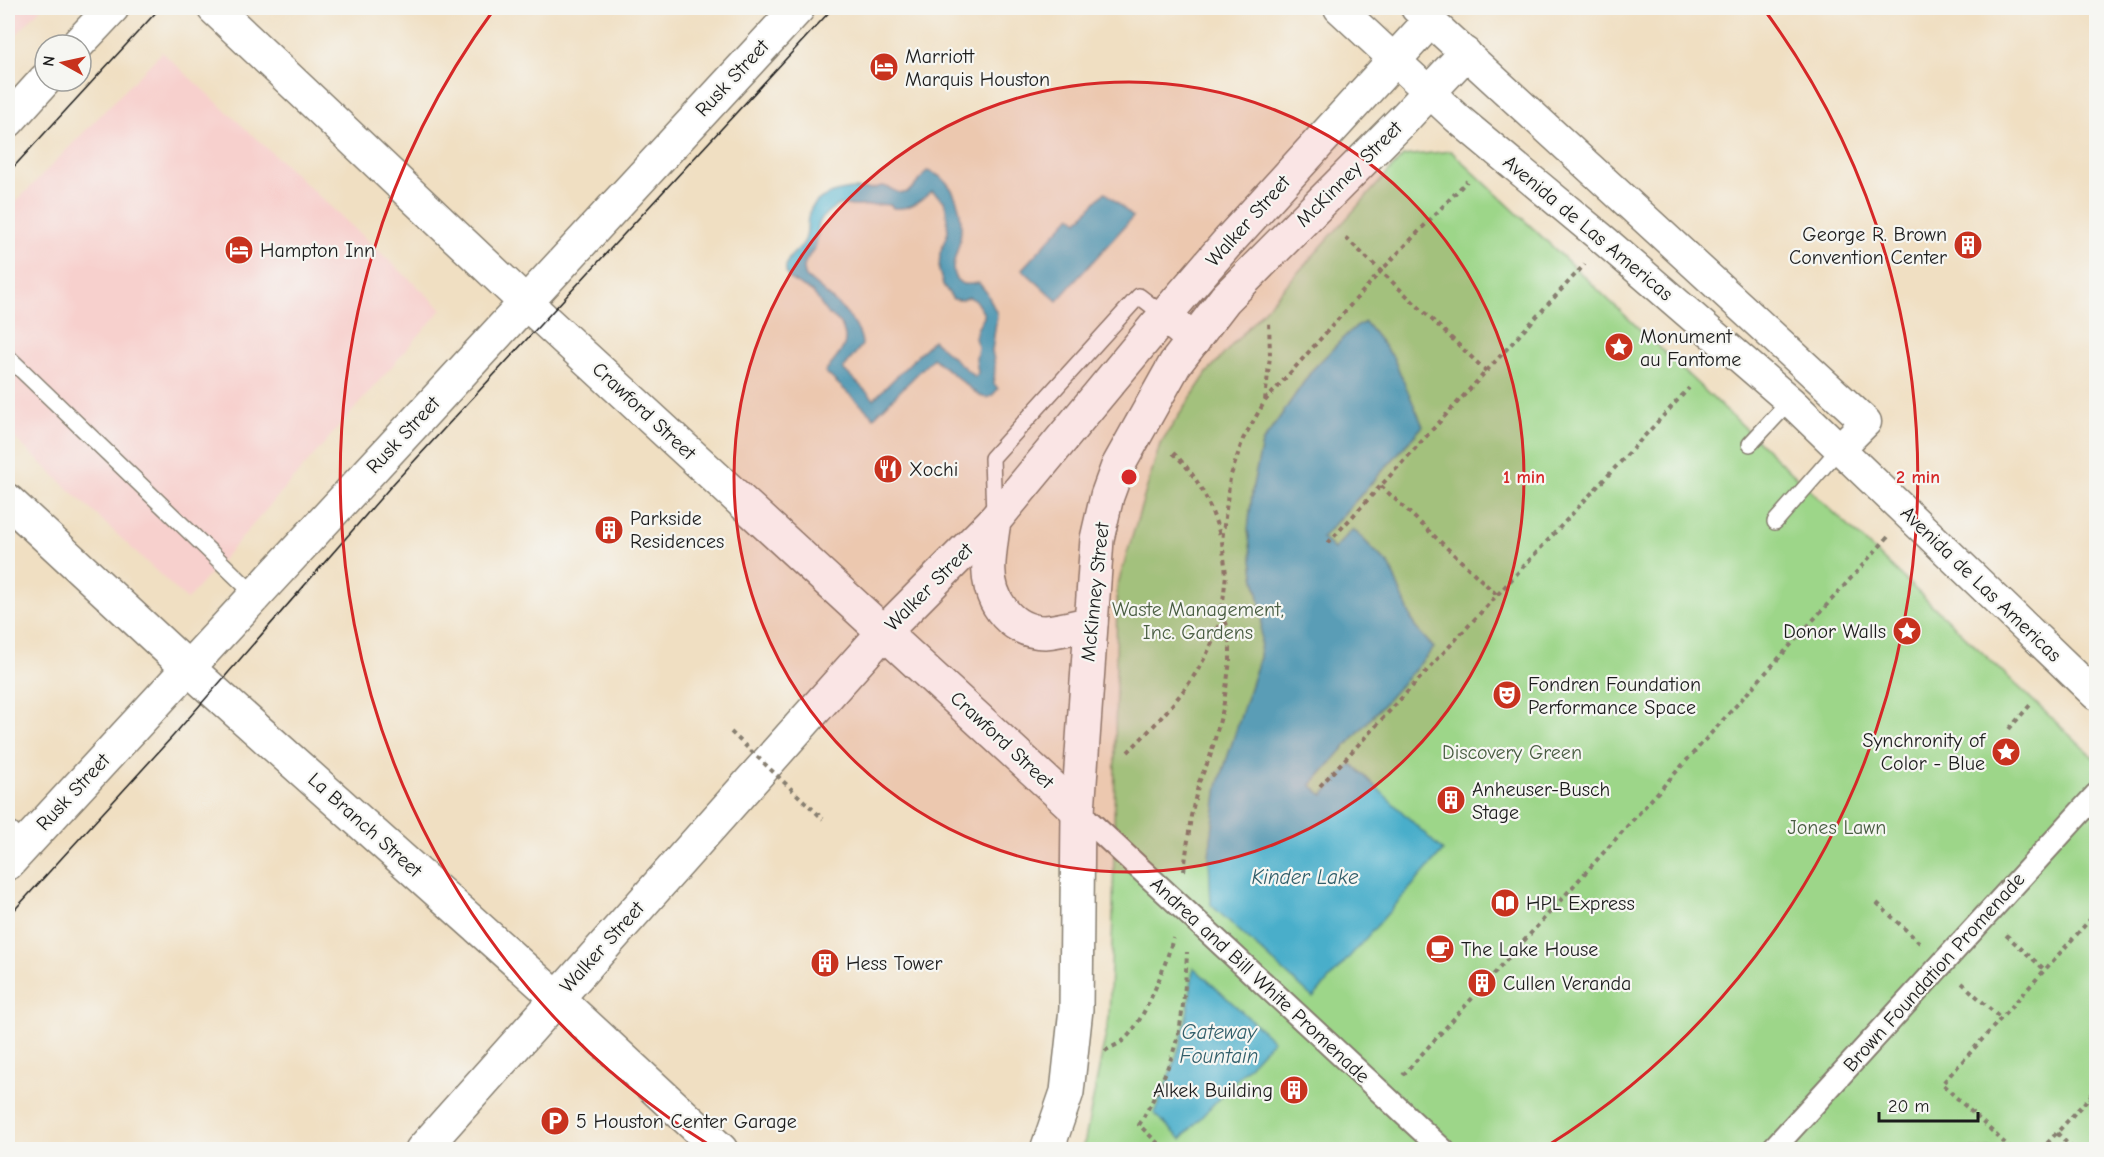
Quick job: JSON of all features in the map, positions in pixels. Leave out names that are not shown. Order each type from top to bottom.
[{"type":"street","points":[[88,33],[112,8]]},
{"type":"street","name":"Crawford Street","points":[[214,8],[525,302],[1078,811]]},
{"type":"street","name":"Rusk Street","points":[[13,845],[188,668],[798,8]]},
{"type":"street","name":"Avenida de Las Americas","points":[[1339,8],[1457,118],[1605,241],[1790,401],[2097,695]]},
{"type":"street","name":"Avenida de Las Americas","points":[[1423,14],[1866,422],[1840,448]]},
{"type":"street","name":"Walker Street","points":[[422,1149],[884,632],[994,521],[1228,242],[1395,60],[1423,14]]},
{"type":"street","name":"McKinney Street","points":[[1047,1149],[1066,1092],[1076,1009],[1078,811],[1097,538],[1107,496],[1118,466],[1175,364],[1225,299],[1465,54]]},
{"type":"street","points":[[8,121],[33,93]]},
{"type":"street","points":[[1165,316],[1194,340]]},
{"type":"street","name":"La Branch Street","points":[[8,501],[188,668],[557,998],[721,1149]]},
{"type":"street","points":[[994,521],[988,564],[990,587],[999,608],[1012,622],[1028,629],[1046,632],[1091,623]]},
{"type":"street","name":"Brown Foundation Promenade","points":[[1772,1149],[2097,795]]},
{"type":"street","name":"Andrea and Bill White Promenade","points":[[1078,811],[1443,1149]]},
{"type":"lane","points":[[8,357],[255,595]]},
{"type":"lane","points":[[1750,444],[1790,401]]},
{"type":"lane","points":[[1775,522],[1840,448]]},
{"type":"path","points":[[1222,541],[1230,478],[1236,458],[1248,429],[1265,401],[1381,271],[1467,182]]},
{"type":"path","points":[[1346,238],[1486,371]]},
{"type":"path","points":[[1328,543],[1605,241]]},
{"type":"path","points":[[1265,401],[1270,356],[1269,320]]},
{"type":"path","points":[[1320,786],[1689,388]]},
{"type":"path","points":[[1128,752],[1156,723],[1195,674],[1212,644],[1222,611],[1226,574],[1222,541],[1205,494],[1185,463],[1173,453]]},
{"type":"path","points":[[1381,486],[1497,595]]},
{"type":"path","points":[[1385,1096],[1909,514]]},
{"type":"path","points":[[1165,1149],[1139,1125],[1169,1065],[1179,1027],[1186,911],[1186,850],[1199,782],[1210,757],[1223,709],[1230,661],[1230,635],[1222,611]]},
{"type":"path","points":[[2009,729],[2031,704]]},
{"type":"path","points":[[731,732],[823,819]]},
{"type":"path","points":[[1069,1073],[1125,1040],[1150,998],[1186,911]]},
{"type":"path","points":[[2012,1149],[1942,1084],[2097,913]]},
{"type":"path","points":[[1985,917],[2045,970]]},
{"type":"path","points":[[2041,1149],[2097,1090]]},
{"type":"path","points":[[2090,1097],[2097,1103]]},
{"type":"path","points":[[2057,1133],[2074,1149]]},
{"type":"path","points":[[8,1142],[16,1149]]},
{"type":"shaded area","points":[[8,8],[41,8],[8,44]]},
{"type":"shaded area","points":[[162,52],[442,309],[187,600],[8,432],[8,210]]},
{"type":"green space","name":"Discovery Green","points":[[1451,151],[2096,760],[2096,1149],[1081,1150],[1085,1140],[1109,1018],[1113,916],[1117,587],[1160,444],[1207,373],[1403,156]]},
{"type":"water","points":[[927,171],[945,181],[956,198],[959,208],[961,230],[953,269],[956,279],[965,284],[979,283],[987,293],[997,314],[992,351],[995,365],[994,384],[998,389],[990,397],[980,396],[933,358],[874,417],[825,372],[843,348],[845,336],[843,329],[837,320],[825,311],[814,294],[788,277],[786,267],[791,256],[806,238],[810,211],[817,201],[839,191],[883,186],[904,193],[914,187]],"holes":[[[932,191],[944,201],[948,232],[940,253],[939,271],[943,285],[953,299],[960,300],[969,297],[975,300],[984,314],[975,338],[978,347],[976,359],[978,373],[975,377],[933,340],[874,399],[843,369],[862,345],[856,326],[840,307],[806,277],[804,272],[806,261],[816,244],[820,221],[827,213],[843,204],[851,206],[891,205],[893,208],[905,208]]]},
{"type":"water","points":[[1105,192],[1133,217],[1057,301],[1022,269],[1071,216],[1078,221]]},
{"type":"water","name":"Kinder Lake","points":[[1365,322],[1393,357],[1423,426],[1322,538],[1334,549],[1353,529],[1390,566],[1415,627],[1434,648],[1311,785],[1323,795],[1352,764],[1443,851],[1313,998],[1211,905],[1209,855],[1218,786],[1260,657],[1262,613],[1248,530],[1253,485],[1262,443],[1312,370],[1351,330]]},
{"type":"water","name":"Gateway Fountain","points":[[1193,967],[1273,1040],[1181,1139],[1154,1113],[1181,1042]]},
{"type":"tram line","points":[[8,173],[160,8]]},
{"type":"tram line","points":[[8,917],[173,736],[393,484],[833,8]]},
{"type":"place","name":"Marriott Marquis Houston","points":[[884,67]]},
{"type":"place","name":"George R. Brown Convention Center","points":[[1968,245]]},
{"type":"place","name":"Hampton Inn","points":[[239,250]]},
{"type":"place","name":"Monument au Fantome","points":[[1619,347]]},
{"type":"place","name":"Xochi","points":[[888,469]]},
{"type":"place","name":"Parkside Residences","points":[[609,530]]},
{"type":"place","name":"Donor Walls","points":[[1907,631]]},
{"type":"place","name":"Fondren Foundation Performance Space","points":[[1507,695]]},
{"type":"place","name":"Synchronity of Color - Blue","points":[[2006,752]]},
{"type":"place","name":"Anheuser-Busch Stage","points":[[1451,800]]},
{"type":"place","name":"HPL Express","points":[[1505,903]]},
{"type":"place","name":"The Lake House","points":[[1440,949]]},
{"type":"place","name":"Hess Tower","points":[[825,963]]},
{"type":"place","name":"Cullen Veranda","points":[[1482,983]]},
{"type":"place","name":"Alkek Building","points":[[1294,1090]]},
{"type":"place","name":"5 Houston Center Garage","points":[[555,1121]]},
{"type":"park label","name":"Waste Management, Inc. Gardens","points":[[1198,620]]},
{"type":"park label","name":"Jones Lawn","points":[[1837,827]]}]
